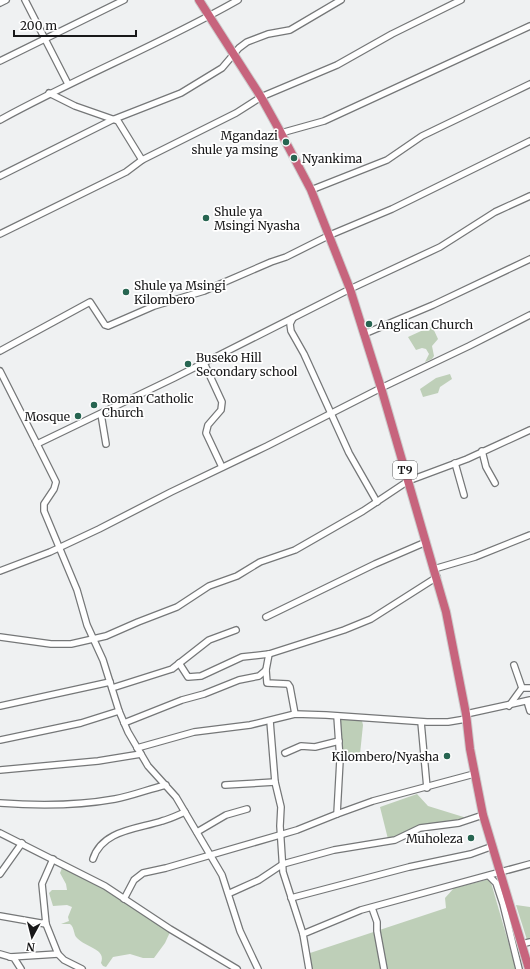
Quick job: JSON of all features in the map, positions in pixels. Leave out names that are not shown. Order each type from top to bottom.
[{"type":"highway","name":"T9","points":[[199,0],[261,97],[311,190],[350,289],[437,577],[454,647],[474,774],[493,846],[526,943],[529,969]]},
{"type":"street","points":[[0,3],[6,0]]},
{"type":"street","points":[[25,0],[44,40],[68,84]]},
{"type":"street","points":[[0,61],[124,0]]},
{"type":"street","points":[[0,120],[49,93],[238,0]]},
{"type":"street","points":[[0,176],[112,120],[181,93],[222,68],[234,56],[239,48],[247,42],[268,34],[290,30],[341,0]]},
{"type":"street","points":[[0,234],[126,172],[142,160],[236,113],[261,97],[337,65],[392,34],[461,0]]},
{"type":"street","points":[[281,133],[324,121],[530,26]]},
{"type":"street","points":[[311,190],[387,160],[422,136],[530,84]]},
{"type":"street","points":[[49,93],[112,120],[118,121],[142,160]]},
{"type":"street","points":[[0,351],[90,302],[108,326],[154,306],[204,291],[286,257],[330,235],[392,209],[530,141]]},
{"type":"street","points":[[36,444],[101,414],[350,289],[440,247],[495,212],[530,196]]},
{"type":"street","points":[[364,334],[433,305],[530,259]]},
{"type":"street","points":[[0,571],[58,548],[530,315]]},
{"type":"street","points":[[293,318],[290,324],[291,331],[350,453],[378,502]]},
{"type":"street","points":[[204,363],[222,402],[221,410],[208,426],[206,433],[222,467]]},
{"type":"street","points":[[0,371],[56,482],[54,490],[44,504],[58,548],[77,590],[87,624],[124,723],[148,766],[176,797],[222,875],[230,893],[240,931],[258,969]]},
{"type":"street","points":[[101,414],[106,444]]},
{"type":"street","points":[[0,637],[51,644],[71,644],[106,636],[177,607],[209,586],[237,576],[260,562],[295,550],[378,502],[408,481],[455,463],[530,430]]},
{"type":"street","points":[[482,451],[486,467],[494,484]]},
{"type":"street","points":[[455,463],[464,495]]},
{"type":"street","points":[[434,569],[475,557],[530,535]]},
{"type":"street","points":[[266,617],[375,564],[426,542]]},
{"type":"street","points":[[178,663],[188,677],[201,676],[242,657],[269,654],[344,630],[371,619],[437,577]]},
{"type":"street","points":[[0,706],[151,676],[172,669],[209,640],[236,630]]},
{"type":"street","points":[[269,654],[266,670],[267,683],[288,684],[290,687],[295,714]]},
{"type":"street","points":[[514,665],[522,688]]},
{"type":"street","points":[[124,723],[182,700],[204,694],[239,680],[259,676],[266,670]]},
{"type":"street","points":[[509,706],[522,688]]},
{"type":"street","points":[[522,688],[530,688]]},
{"type":"street","points":[[137,748],[194,732],[270,721],[295,714],[421,722],[448,722],[529,700],[530,711]]},
{"type":"street","points":[[0,740],[81,723],[119,711]]},
{"type":"street","points":[[337,716],[337,814]]},
{"type":"street","points":[[270,721],[275,782],[281,807],[280,834],[284,872],[303,934],[309,969]]},
{"type":"street","points":[[421,722],[427,788]]},
{"type":"street","points":[[285,753],[301,746],[315,747],[338,741]]},
{"type":"street","points":[[0,770],[98,761],[141,754]]},
{"type":"street","points":[[124,899],[134,880],[143,873],[314,825],[337,814],[373,801],[427,788],[474,774]]},
{"type":"street","points":[[225,785],[275,782]]},
{"type":"street","points":[[0,803],[39,806],[71,804],[116,799],[166,785]]},
{"type":"street","points":[[197,832],[226,815],[247,809]]},
{"type":"street","points":[[93,859],[98,847],[113,836],[130,829],[163,821],[185,812]]},
{"type":"street","points":[[230,893],[259,880],[283,864],[334,850],[395,840],[420,828],[459,823],[484,816]]},
{"type":"street","points":[[0,833],[105,886],[170,929],[237,969]]},
{"type":"street","points":[[0,874],[22,843]]},
{"type":"street","points":[[291,898],[409,867],[471,854],[493,846]]},
{"type":"street","points":[[53,859],[42,884],[46,924],[58,954],[64,960],[82,969]]},
{"type":"street","points":[[303,934],[349,914],[530,864]]},
{"type":"street","points":[[489,876],[496,883],[503,904],[519,969]]},
{"type":"street","points":[[372,908],[377,922],[377,931],[384,969]]},
{"type":"street","points":[[0,916],[46,924]]},
{"type":"street","points":[[0,954],[17,961],[20,969]]},
{"type":"street","points":[[10,957],[58,954]]},
{"type":"green space","points":[[432,326],[438,339],[432,346],[434,356],[432,359],[425,362],[429,354],[426,349],[422,348],[416,350],[408,337]]},
{"type":"green space","points":[[450,374],[452,379],[440,387],[438,393],[423,397],[420,389],[436,378]]},
{"type":"green space","points":[[340,718],[362,721],[363,725],[360,754],[344,760],[341,758]]},
{"type":"green space","points":[[417,794],[428,806],[470,819],[457,822],[441,822],[388,839],[380,807]]},
{"type":"green space","points":[[65,865],[106,886],[171,930],[165,943],[154,958],[143,958],[130,954],[113,957],[106,967],[103,966],[101,963],[101,954],[98,951],[77,938],[73,927],[70,924],[61,924],[69,921],[68,917],[72,907],[67,905],[53,906],[49,893],[52,890],[67,890],[66,884],[60,873]]},
{"type":"green space","points":[[490,879],[516,969],[309,969],[307,954],[446,908],[445,898],[454,888]]},
{"type":"green space","points":[[516,905],[530,907],[530,939],[527,940]]},
{"type":"place","name":"Mgandazi shule ya msing","points":[[286,142]]},
{"type":"place","name":"Nyankima","points":[[294,158]]},
{"type":"place","name":"Shule ya Msingi Nyasha","points":[[206,218]]},
{"type":"place","name":"Shule ya Msingi Kilombero","points":[[126,292]]},
{"type":"place","name":"Anglican Church","points":[[369,324]]},
{"type":"place","name":"Buseko Hill Secondary school","points":[[188,364]]},
{"type":"place","name":"Roman Catholic Church","points":[[94,405]]},
{"type":"place","name":"Mosque","points":[[78,416]]},
{"type":"place","name":"Kilombero/Nyasha","points":[[447,756]]},
{"type":"place","name":"Muholeza","points":[[471,838]]}]
